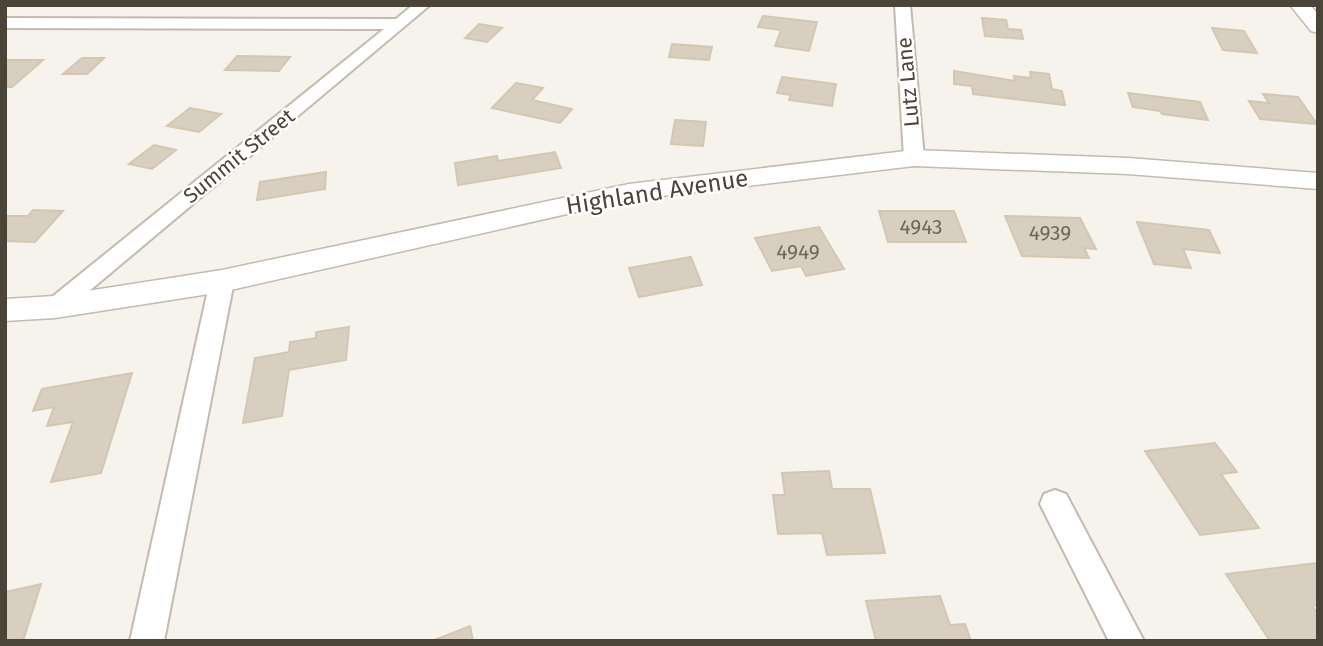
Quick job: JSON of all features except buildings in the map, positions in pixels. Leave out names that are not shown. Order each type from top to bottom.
[{"type":"street","name":"Summit Street","points":[[55,307],[423,5]]},
{"type":"street","name":"Lutz Lane","points":[[902,5],[914,158]]},
{"type":"street","points":[[5,23],[401,24]]},
{"type":"street","name":"Highland Avenue","points":[[5,310],[55,307],[222,281],[629,192],[914,158],[1128,166],[1318,181]]},
{"type":"street","points":[[147,641],[222,281]]},
{"type":"street","points":[[1055,505],[1127,641]]}]
